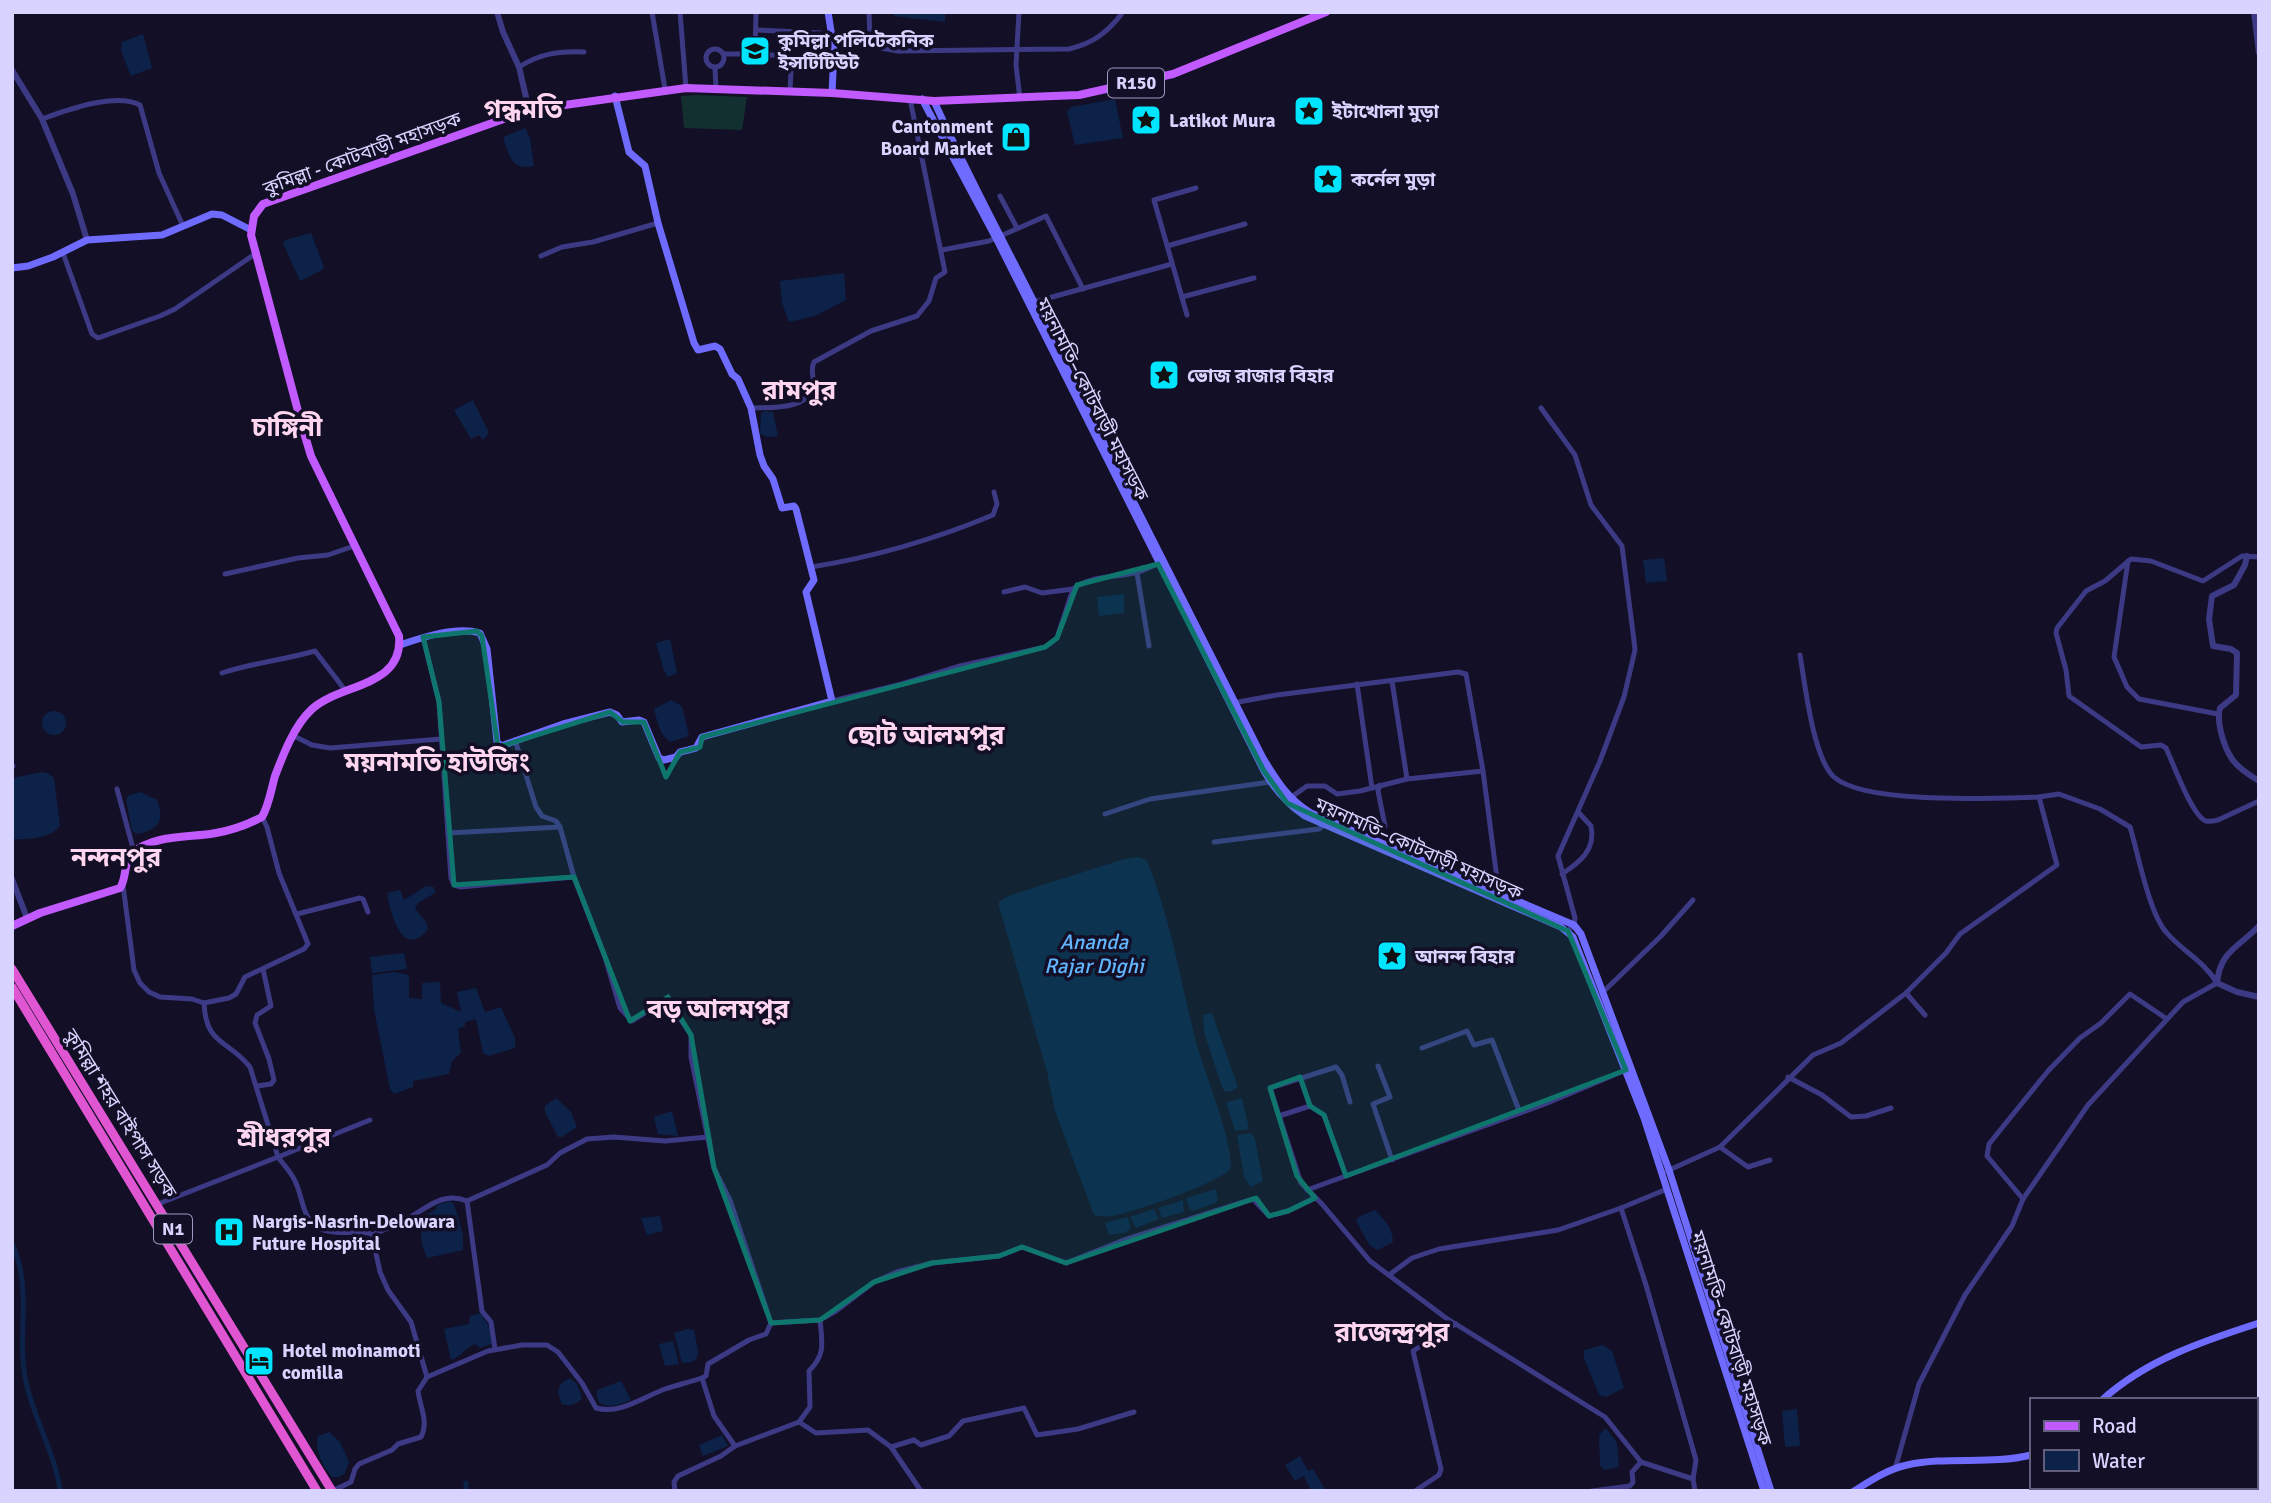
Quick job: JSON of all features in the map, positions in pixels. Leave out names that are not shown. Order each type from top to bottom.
[{"type":"highway","points":[[12,960],[49,1025],[44,1032],[35,1034],[12,997]]},
{"type":"highway","name":"কুমিল্লা শহর বাইপাস সড়ক","points":[[12,969],[44,1032],[158,1204],[332,1491]]},
{"type":"highway","name":"N1","points":[[12,987],[44,1032],[317,1491]]},
{"type":"main road","points":[[828,12],[834,50],[832,93]]},
{"type":"main road","name":"R150","points":[[832,93],[934,101],[1079,95],[1157,78],[1326,12]]},
{"type":"main road","name":"কুমিল্লা - কোটবাড়ী মহাসড়ক","points":[[251,230],[259,207],[269,201],[529,110],[666,89],[716,88],[832,93]]},
{"type":"main road","points":[[400,645],[423,637],[449,633],[480,633],[488,649],[497,742],[501,746],[563,724],[610,712],[617,715],[622,722],[645,722],[659,758],[664,760],[696,748],[702,737],[832,701],[806,592],[813,583],[796,507],[782,508],[773,479],[764,466],[751,408],[720,349],[715,346],[698,350],[696,347],[658,223],[645,166],[629,152],[615,96]]},
{"type":"main road","name":"ময়নামতি–কোটবাড়ী মহাসড়ক","points":[[922,99],[1034,302],[1270,782],[1295,809],[1581,934],[1666,1172],[1764,1491]]},
{"type":"main road","name":"ময়নামতি–কোটবাড়ী মহাসড়ক","points":[[934,101],[1158,564],[1233,703],[1269,768],[1290,798],[1327,822]]},
{"type":"main road","points":[[12,268],[28,266],[63,253],[87,240],[162,235],[204,216],[217,214],[251,230],[255,254],[311,456],[399,636],[400,645],[398,654],[386,673],[334,694],[312,709],[294,736],[276,775],[262,817],[238,829],[173,838],[134,852],[127,860],[123,884],[113,891],[71,902],[12,926]]},
{"type":"main road","name":"ময়নামতি–কোটবাড়ী মহাসড়ক","points":[[1571,928],[1666,1172],[1668,1189],[1771,1491]]},
{"type":"main road","points":[[2104,1398],[2129,1377],[2186,1348],[2259,1324]]},
{"type":"main road","points":[[1854,1491],[1895,1469],[1940,1461],[2008,1459],[2030,1455]]},
{"type":"street","points":[[497,12],[519,67],[529,110]]},
{"type":"street","points":[[652,12],[666,89]]},
{"type":"street","points":[[680,12],[686,88]]},
{"type":"street","points":[[755,54],[756,12]]},
{"type":"street","points":[[869,12],[870,40],[875,47],[883,50],[1069,49],[1087,45],[1104,33],[1123,12]]},
{"type":"street","points":[[1019,12],[1017,49],[1020,99]]},
{"type":"street","points":[[2254,12],[2259,52]]},
{"type":"street","points":[[756,30],[821,33]]},
{"type":"street","points":[[715,68],[706,61],[708,50],[714,48],[724,54],[822,58]]},
{"type":"street","points":[[519,67],[562,51],[584,52]]},
{"type":"street","points":[[715,68],[722,64],[724,54]]},
{"type":"street","points":[[778,55],[786,61],[791,70],[790,91]]},
{"type":"street","points":[[791,70],[802,57]]},
{"type":"street","points":[[715,68],[716,88]]},
{"type":"street","points":[[12,70],[42,119],[73,194],[87,240]]},
{"type":"street","points":[[751,408],[799,403],[805,399],[812,388],[811,368],[814,362],[871,331],[917,316],[929,301],[936,278],[945,272],[910,98]]},
{"type":"street","points":[[42,119],[106,101],[127,101],[140,105],[159,173],[183,226]]},
{"type":"street","points":[[1187,315],[1154,200],[1196,188]]},
{"type":"street","points":[[1000,196],[1017,228]]},
{"type":"street","points":[[942,250],[998,237],[1043,216],[1048,217],[1083,289]]},
{"type":"street","points":[[541,256],[562,247],[593,242],[658,223]]},
{"type":"street","points":[[1167,246],[1245,224]]},
{"type":"street","points":[[63,253],[92,334],[98,338],[175,309],[255,254]]},
{"type":"street","points":[[1034,302],[1172,264]]},
{"type":"street","points":[[1182,297],[1254,278]]},
{"type":"street","points":[[1541,408],[1575,455],[1591,505],[1622,545],[1635,650],[1624,697],[1579,813],[1558,856],[1575,918],[1571,928]]},
{"type":"street","points":[[811,567],[882,554],[954,532],[992,515],[997,504],[994,492]]},
{"type":"street","points":[[225,574],[298,558],[328,555],[354,546]]},
{"type":"street","points":[[2259,557],[2242,556],[2203,581],[2151,561],[2133,558],[2105,581],[2086,591],[2057,628],[2069,696],[2141,747],[2164,746],[2192,806],[2206,821],[2218,820],[2259,801]]},
{"type":"street","points":[[2247,556],[2234,585],[2213,594],[2210,599],[2209,619],[2213,646],[2231,649],[2237,653],[2236,695],[2220,708],[2220,726],[2230,757],[2259,781]]},
{"type":"street","points":[[2128,560],[2114,657],[2127,687],[2139,699],[2218,714]]},
{"type":"street","points":[[832,701],[960,666],[1045,647],[1057,638],[1073,589],[1077,585],[1137,573],[1158,564]]},
{"type":"street","points":[[1137,573],[1149,646]]},
{"type":"street","points":[[1004,592],[1026,587],[1042,593],[1073,589]]},
{"type":"street","points":[[423,637],[438,694],[451,878],[454,885],[460,887],[574,877]]},
{"type":"street","points":[[222,673],[315,651],[345,690]]},
{"type":"street","points":[[1800,655],[1816,738],[1822,759],[1834,777],[1863,789],[1914,798],[2039,797],[2059,794],[2100,809],[2130,827],[2154,909],[2164,931],[2208,968],[2217,983],[2259,998]]},
{"type":"street","points":[[1233,703],[1357,684],[1458,672],[1466,674],[1483,771],[1498,896]]},
{"type":"street","points":[[1392,681],[1407,779]]},
{"type":"street","points":[[1357,684],[1372,789]]},
{"type":"street","points":[[294,736],[312,745],[330,748],[441,738]]},
{"type":"street","points":[[332,1491],[351,1482],[359,1464],[392,1450],[398,1444],[421,1437],[425,1431],[418,1391],[427,1377],[495,1349],[547,1345],[558,1352],[582,1383],[596,1408],[603,1410],[633,1405],[664,1390],[706,1376],[708,1364],[749,1340],[766,1334],[771,1323],[730,1200],[714,1168],[691,1057],[692,1039],[689,1030],[667,999],[630,1021],[620,1007],[602,948],[574,877],[560,827],[556,821],[542,816],[536,807],[515,740]]},
{"type":"street","points":[[1290,798],[1307,786],[1325,786],[1335,794],[1372,789],[1407,779],[1483,771]]},
{"type":"street","points":[[1105,814],[1150,799],[1270,782]]},
{"type":"street","points":[[1380,785],[1377,791],[1385,826]]},
{"type":"street","points":[[117,789],[134,852]]},
{"type":"street","points":[[1666,1172],[1720,1147],[1813,1055],[1840,1043],[1906,993],[1946,953],[1960,934],[2057,865],[2039,797]]},
{"type":"street","points":[[1562,874],[1580,862],[1590,847],[1591,826],[1579,813]]},
{"type":"street","points":[[123,884],[134,970],[140,983],[149,992],[160,996],[204,1003],[229,999],[236,994],[245,977],[304,949],[308,944],[279,873],[262,817]]},
{"type":"street","points":[[1214,842],[1319,829],[1327,822]]},
{"type":"street","points":[[449,833],[560,827]]},
{"type":"street","points":[[12,879],[27,918]]},
{"type":"street","points":[[298,914],[360,898],[363,899],[368,912]]},
{"type":"street","points":[[1602,993],[1661,936],[1693,900]]},
{"type":"street","points":[[2217,983],[2217,973],[2223,957],[2259,926]]},
{"type":"street","points":[[257,1086],[271,1084],[274,1080],[270,1059],[256,1023],[257,1015],[271,1006],[263,969]]},
{"type":"street","points":[[1895,1469],[1919,1384],[1965,1295],[2012,1226],[2023,1199],[2088,1105],[2183,1002],[2217,983]]},
{"type":"street","points":[[1906,993],[1925,1015]]},
{"type":"street","points":[[2023,1199],[1987,1156],[1989,1144],[2017,1107],[2080,1038],[2101,1023],[2130,994],[2167,1019]]},
{"type":"street","points":[[204,1003],[212,1035],[243,1058],[250,1067],[278,1157],[301,1193],[303,1208],[318,1228],[329,1231],[372,1235],[408,1219],[434,1202],[458,1197],[467,1201],[547,1166],[560,1153],[587,1139],[614,1137],[665,1141],[708,1137]]},
{"type":"street","points":[[1422,1048],[1467,1031],[1475,1045],[1492,1040],[1520,1112]]},
{"type":"street","points":[[1378,1066],[1390,1097],[1373,1104],[1392,1160]]},
{"type":"street","points":[[1350,1102],[1342,1075],[1336,1067],[1270,1088],[1297,1176],[1370,1261],[1456,1324],[1605,1417],[1641,1462],[1693,1479]]},
{"type":"street","points":[[1307,1190],[1626,1070]]},
{"type":"street","points":[[1300,1077],[1310,1105],[1324,1115],[1346,1176]]},
{"type":"street","points":[[1788,1077],[1822,1095],[1851,1117],[1866,1116],[1891,1108]]},
{"type":"street","points":[[1279,1116],[1310,1105]]},
{"type":"street","points":[[158,1204],[370,1120]]},
{"type":"street","points":[[1720,1147],[1748,1167],[1770,1160]]},
{"type":"street","points":[[1389,1275],[1412,1258],[1439,1249],[1559,1230],[1668,1189]]},
{"type":"street","points":[[771,1323],[820,1320],[874,1282],[897,1272],[932,1263],[999,1256],[1022,1247],[1066,1263],[1124,1240],[1253,1199],[1269,1216],[1288,1212],[1315,1198]]},
{"type":"street","points":[[467,1201],[482,1311],[491,1322],[495,1349]]},
{"type":"street","points":[[1621,1208],[1696,1460],[1693,1479],[1695,1491]]},
{"type":"street","points":[[372,1235],[380,1272],[388,1290],[411,1322],[427,1377]]},
{"type":"street","points":[[675,1491],[674,1482],[678,1476],[735,1446],[799,1422],[810,1407],[809,1371],[820,1359],[822,1350],[820,1320]]},
{"type":"street","points":[[1415,1491],[1439,1475],[1441,1469],[1432,1426],[1420,1390],[1413,1351],[1456,1324]]},
{"type":"street","points":[[702,1378],[714,1416],[735,1446]]},
{"type":"street","points":[[891,1447],[914,1440],[921,1445],[949,1436],[963,1421],[1024,1408],[1037,1435],[1078,1429],[1134,1412]]},
{"type":"street","points":[[799,1422],[816,1433],[868,1430],[891,1447],[921,1491]]},
{"type":"street","points":[[1592,1491],[1630,1486],[1633,1482],[1632,1472],[1641,1462]]},
{"type":"highlighted area","points":[[1158,564],[1264,771],[1287,803],[1568,931],[1626,1070],[1346,1176],[1324,1115],[1310,1106],[1300,1077],[1270,1088],[1297,1176],[1315,1198],[1288,1211],[1269,1216],[1256,1198],[1066,1263],[1022,1247],[999,1256],[932,1263],[874,1282],[820,1320],[771,1323],[714,1168],[691,1035],[668,997],[630,1021],[574,877],[454,885],[439,702],[423,637],[477,631],[482,636],[498,747],[610,712],[623,722],[644,722],[666,777],[680,752],[700,747],[702,737],[1045,647],[1057,638],[1077,585]]},
{"type":"green space","points":[[681,96],[747,97],[742,130],[684,128]]},
{"type":"water","points":[[894,12],[945,12],[945,22],[894,16]]},
{"type":"water","points":[[143,34],[152,68],[131,76],[121,51],[122,42]]},
{"type":"water","points":[[1115,99],[1123,138],[1075,145],[1067,112],[1071,107]]},
{"type":"water","points":[[525,128],[530,138],[534,166],[516,164],[509,155],[503,137]]},
{"type":"water","points":[[311,233],[324,267],[300,281],[283,243],[285,240]]},
{"type":"water","points":[[844,273],[846,300],[815,316],[789,322],[782,303],[780,281]]},
{"type":"water","points":[[473,400],[489,433],[483,440],[479,435],[471,439],[454,410]]},
{"type":"water","points":[[773,412],[778,436],[767,437],[760,434],[761,413]]},
{"type":"water","points":[[1664,558],[1667,581],[1646,583],[1643,560]]},
{"type":"water","points":[[1124,594],[1124,613],[1099,616],[1097,597]]},
{"type":"water","points":[[670,639],[677,673],[668,677],[656,643]]},
{"type":"water","points":[[671,700],[682,706],[689,736],[670,742],[661,732],[654,709]]},
{"type":"water","points":[[54,711],[65,718],[66,723],[59,734],[54,735],[43,728],[42,723],[49,712]]},
{"type":"water","points":[[42,772],[54,778],[60,826],[45,836],[12,839],[12,778]]},
{"type":"water","points":[[141,792],[157,800],[160,819],[151,830],[138,834],[132,831],[126,800],[129,795]]},
{"type":"water","name":"Ananda Rajar Dighi","points":[[1139,857],[1147,861],[1162,904],[1195,1038],[1226,1137],[1231,1168],[1211,1181],[1175,1196],[1122,1214],[1102,1216],[1094,1215],[1055,1111],[1047,1072],[999,902],[1008,896],[1124,859]]},
{"type":"water","points":[[426,886],[434,887],[435,893],[418,903],[415,909],[426,922],[428,929],[411,940],[399,930],[387,893],[400,890],[404,900]]},
{"type":"water","points":[[404,953],[407,969],[372,973],[370,957]]},
{"type":"water","points":[[394,972],[409,975],[409,998],[422,999],[422,983],[440,982],[441,1003],[461,1012],[457,992],[476,988],[485,1012],[501,1007],[515,1038],[515,1048],[489,1056],[483,1053],[476,1019],[465,1022],[465,1026],[458,1029],[461,1053],[452,1061],[449,1074],[413,1081],[413,1087],[394,1094],[390,1089],[374,1009],[372,975]]},
{"type":"water","points":[[1212,1013],[1238,1087],[1230,1092],[1224,1091],[1204,1032],[1203,1015]]},
{"type":"water","points":[[556,1098],[571,1112],[577,1127],[562,1137],[558,1137],[545,1112],[545,1106]]},
{"type":"water","points":[[1242,1098],[1249,1129],[1235,1131],[1227,1102]]},
{"type":"water","points":[[672,1111],[678,1136],[658,1134],[654,1117]]},
{"type":"water","points":[[1251,1133],[1255,1139],[1263,1181],[1251,1187],[1244,1177],[1237,1135]]},
{"type":"water","points":[[1216,1189],[1218,1200],[1215,1203],[1193,1211],[1189,1208],[1186,1198]]},
{"type":"water","points":[[1183,1200],[1184,1212],[1162,1218],[1158,1208]]},
{"type":"water","points":[[450,1201],[454,1204],[463,1235],[463,1250],[427,1258],[422,1245],[420,1222],[424,1220],[424,1216],[435,1210],[437,1205]]},
{"type":"water","points":[[1154,1209],[1159,1219],[1136,1228],[1130,1217]]},
{"type":"water","points":[[1375,1210],[1385,1221],[1393,1237],[1393,1242],[1378,1250],[1370,1246],[1356,1221],[1358,1217]]},
{"type":"water","points":[[660,1216],[663,1231],[647,1235],[641,1218]]},
{"type":"water","points":[[1128,1217],[1131,1229],[1109,1235],[1105,1223]]},
{"type":"water","points":[[481,1313],[490,1328],[492,1344],[480,1348],[475,1344],[451,1360],[444,1329],[469,1324],[470,1316]]},
{"type":"water","points":[[694,1330],[697,1358],[692,1362],[682,1363],[674,1333]]},
{"type":"water","points":[[673,1341],[679,1364],[665,1366],[659,1344]]},
{"type":"water","points":[[1603,1345],[1612,1351],[1624,1388],[1606,1397],[1599,1395],[1584,1358],[1584,1350]]},
{"type":"water","points":[[570,1378],[577,1384],[582,1398],[578,1402],[565,1405],[562,1404],[558,1392],[562,1383]]},
{"type":"water","points":[[621,1381],[631,1400],[613,1406],[599,1402],[597,1390]]},
{"type":"water","points":[[1797,1409],[1800,1446],[1785,1447],[1782,1411]]},
{"type":"water","points":[[1606,1428],[1617,1443],[1619,1467],[1604,1470],[1600,1465],[1599,1435]]},
{"type":"water","points":[[329,1432],[340,1442],[349,1462],[345,1473],[339,1477],[332,1477],[318,1452],[318,1436]]},
{"type":"water","points":[[722,1435],[728,1446],[703,1456],[699,1445]]},
{"type":"water","points":[[1300,1456],[1308,1471],[1313,1469],[1326,1491],[1311,1491],[1304,1476],[1295,1481],[1285,1465]]},
{"type":"waterway","points":[[12,1243],[22,1278],[23,1364],[26,1382],[54,1464],[60,1491]]},
{"type":"waterway","points":[[466,1483],[466,1491]]},
{"type":"place","name":"কুমিল্লা পলিটেকনিক ইন্সটিটিউট","points":[[755,51]]},
{"type":"place","name":"ইটাখোলা মুড়া","points":[[1309,111]]},
{"type":"place","name":"Latikot Mura","points":[[1146,120]]},
{"type":"place","name":"Cantonment Board Market","points":[[1016,137]]},
{"type":"place","name":"কর্নেল মুড়া","points":[[1328,179]]},
{"type":"place","name":"ভোজ রাজার বিহার","points":[[1164,375]]},
{"type":"place","name":"আনন্দ বিহার","points":[[1392,956]]},
{"type":"place","name":"Nargis-Nasrin-Delowara Future Hospital","points":[[229,1232]]},
{"type":"place","name":"Hotel moinamoti comilla","points":[[259,1361]]},
{"type":"district","name":"গন্ধমতি","points":[[523,109]]},
{"type":"district","name":"রামপুর","points":[[799,390]]},
{"type":"district","name":"চাঙ্গিনী","points":[[287,427]]},
{"type":"district","name":"ছোট আলমপুর","points":[[926,735]]},
{"type":"district","name":"ময়নামতি হাউজিং","points":[[437,762]]},
{"type":"district","name":"নন্দনপুর","points":[[116,857]]},
{"type":"district","name":"বড় আলমপুর","points":[[718,1009]]},
{"type":"district","name":"শ্রীধরপুর","points":[[284,1137]]},
{"type":"district","name":"রাজেন্দ্রপুর","points":[[1392,1332]]}]
